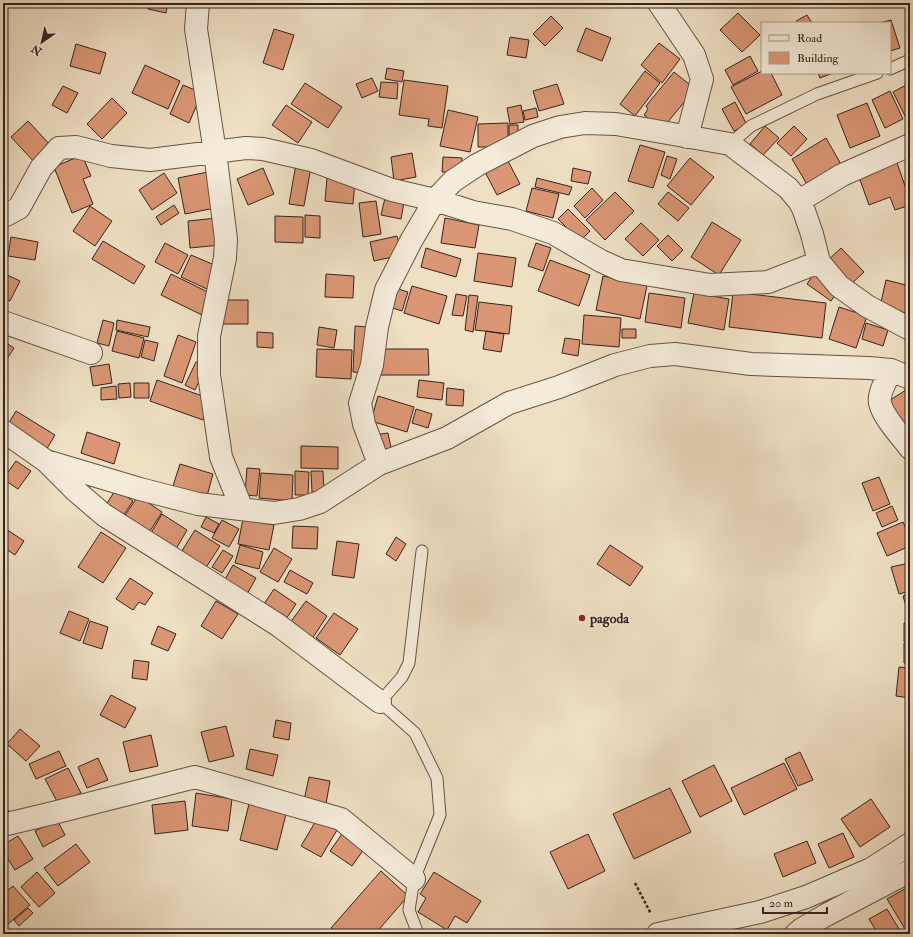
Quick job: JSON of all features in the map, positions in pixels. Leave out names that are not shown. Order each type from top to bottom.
[{"type":"street","points":[[198,3],[196,29],[215,152],[226,239],[225,258],[209,336],[209,375],[220,457],[242,509]]},
{"type":"street","points":[[659,3],[694,54],[702,79],[687,137]]},
{"type":"street","points":[[379,464],[364,424],[360,403],[372,365],[377,327],[386,290],[411,240],[435,200],[453,181],[476,164],[533,136],[560,127],[585,123],[616,124],[730,144],[788,188],[799,201],[804,208],[819,262],[839,286],[867,306],[910,328]]},
{"type":"street","points":[[799,201],[842,176],[910,145]]},
{"type":"street","points":[[3,214],[6,215],[19,208],[41,168],[59,148],[76,147],[111,156],[150,160],[246,148],[262,149],[311,160],[392,190],[435,200],[473,212],[512,219],[553,233],[600,262],[621,270],[710,285],[768,282],[819,262]]},
{"type":"street","points":[[3,322],[91,353]]},
{"type":"street","points":[[46,461],[140,489],[198,504],[274,512],[299,509],[320,502],[379,464],[447,438],[509,403],[559,387],[615,365],[650,356],[675,354],[751,364],[869,368],[900,374]]},
{"type":"street","points":[[900,374],[881,392],[880,403],[886,416],[910,448]]},
{"type":"street","points":[[3,431],[46,461],[76,491],[104,515],[278,625],[380,702]]},
{"type":"street","points":[[3,825],[195,777],[341,819],[414,879]]},
{"type":"street","points":[[659,933],[760,912],[806,897],[871,870],[910,844]]},
{"type":"street","points":[[796,934],[826,915],[910,871]]},
{"type":"lane","points":[[891,69],[910,60]]},
{"type":"lane","points":[[730,144],[751,126],[817,94],[874,74]]},
{"type":"lane","points":[[418,934],[408,910],[414,879],[440,815],[437,778],[415,734],[380,702],[402,677],[409,663],[422,551]]},
{"type":"path","points":[[636,882],[659,933]]},
{"type":"building","points":[[150,3],[168,3],[166,13],[148,9]]},
{"type":"building","points":[[738,13],[760,35],[742,52],[720,30]]},
{"type":"building","points":[[807,15],[811,22],[796,22]]},
{"type":"building","points":[[551,16],[563,28],[545,46],[533,34]]},
{"type":"building","points":[[891,20],[900,48],[891,51],[891,22],[883,22]]},
{"type":"building","points":[[586,28],[611,38],[602,61],[577,51]]},
{"type":"building","points":[[274,29],[294,35],[283,70],[263,63]]},
{"type":"building","points":[[510,37],[529,40],[526,58],[507,55]]},
{"type":"building","points":[[659,43],[680,59],[662,83],[641,65]]},
{"type":"building","points":[[76,44],[106,53],[100,74],[70,66]]},
{"type":"building","points":[[750,56],[758,71],[733,85],[725,70]]},
{"type":"building","points":[[145,65],[180,81],[168,109],[132,93]]},
{"type":"building","points":[[387,68],[404,71],[402,82],[385,79]]},
{"type":"building","points":[[645,71],[660,83],[635,116],[620,104]]},
{"type":"building","points":[[674,72],[695,89],[662,129],[644,115],[648,109],[646,106]]},
{"type":"building","points":[[761,72],[761,74],[772,74],[782,95],[746,114],[731,87]]},
{"type":"building","points":[[818,74],[830,74],[820,78]]},
{"type":"building","points":[[372,78],[378,91],[362,98],[356,84]]},
{"type":"building","points":[[404,80],[448,86],[442,128],[428,126],[429,119],[399,115]]},
{"type":"building","points":[[381,82],[398,83],[397,99],[379,97]]},
{"type":"building","points":[[305,83],[342,107],[328,128],[291,104]]},
{"type":"building","points":[[910,83],[910,116],[906,118],[893,92]]},
{"type":"building","points":[[557,84],[564,104],[539,111],[533,91]]},
{"type":"building","points":[[183,85],[202,93],[189,123],[170,114]]},
{"type":"building","points":[[63,86],[78,93],[67,113],[52,105]]},
{"type":"building","points":[[890,91],[903,119],[885,128],[872,100]]},
{"type":"building","points":[[112,98],[127,113],[102,139],[87,124]]},
{"type":"building","points":[[735,102],[747,125],[734,131],[722,109]]},
{"type":"building","points":[[867,103],[880,136],[850,148],[837,115]]},
{"type":"building","points":[[286,105],[312,122],[298,143],[272,125]]},
{"type":"building","points":[[521,105],[524,122],[510,124],[507,108]]},
{"type":"building","points":[[536,108],[538,117],[525,120],[523,111]]},
{"type":"building","points":[[448,110],[478,117],[470,152],[440,146]]},
{"type":"building","points":[[28,121],[53,148],[36,164],[11,137]]},
{"type":"building","points":[[508,123],[508,147],[478,147],[478,124]]},
{"type":"building","points":[[509,125],[518,125],[518,138],[509,138]]},
{"type":"building","points":[[765,126],[779,138],[763,155],[750,144]]},
{"type":"building","points":[[794,126],[807,139],[791,156],[777,143]]},
{"type":"building","points":[[826,138],[842,166],[808,186],[792,159]]},
{"type":"building","points":[[640,145],[665,152],[653,188],[628,181]]},
{"type":"building","points":[[412,153],[416,177],[394,181],[391,157]]},
{"type":"building","points":[[82,155],[91,176],[83,179],[93,204],[72,213],[54,167]]},
{"type":"building","points":[[667,156],[677,159],[670,179],[661,175]]},
{"type":"building","points":[[443,157],[462,158],[461,172],[442,172]]},
{"type":"building","points":[[690,158],[714,177],[691,205],[667,186]]},
{"type":"building","points":[[508,161],[520,184],[497,195],[485,172]]},
{"type":"building","points":[[897,163],[910,200],[910,205],[895,210],[890,197],[869,205],[859,177]]},
{"type":"building","points":[[296,164],[311,167],[304,206],[289,204]]},
{"type":"building","points":[[263,168],[274,194],[248,205],[237,179]]},
{"type":"building","points":[[573,168],[591,172],[588,184],[571,181]]},
{"type":"building","points":[[208,172],[215,208],[185,214],[178,178]]},
{"type":"building","points":[[164,173],[177,193],[152,210],[139,190]]},
{"type":"building","points":[[327,178],[355,181],[353,204],[325,201]]},
{"type":"building","points":[[537,178],[572,187],[569,195],[535,187]]},
{"type":"building","points":[[532,188],[559,194],[553,218],[526,211]]},
{"type":"building","points":[[592,188],[603,200],[585,218],[574,206]]},
{"type":"building","points":[[615,192],[634,211],[605,240],[586,220]]},
{"type":"building","points":[[668,192],[689,208],[678,221],[658,204]]},
{"type":"building","points":[[385,198],[404,202],[401,219],[381,215]]},
{"type":"building","points":[[376,201],[381,234],[363,237],[359,203]]},
{"type":"building","points":[[174,205],[179,213],[161,225],[156,217]]},
{"type":"building","points":[[90,206],[112,221],[95,246],[73,231]]},
{"type":"building","points":[[568,209],[590,231],[580,241],[558,219]]},
{"type":"building","points":[[305,215],[320,216],[320,238],[305,237]]},
{"type":"building","points":[[275,216],[303,217],[303,243],[275,242]]},
{"type":"building","points":[[217,218],[220,245],[190,248],[188,221]]},
{"type":"building","points":[[445,218],[479,225],[475,248],[441,243]]},
{"type":"building","points":[[712,222],[741,240],[719,275],[691,257]]},
{"type":"building","points":[[641,223],[659,240],[643,256],[625,239]]},
{"type":"building","points":[[668,235],[683,250],[672,261],[657,246]]},
{"type":"building","points":[[397,236],[402,255],[374,261],[370,242]]},
{"type":"building","points":[[11,237],[38,242],[35,260],[8,256]]},
{"type":"building","points":[[103,241],[145,266],[134,284],[92,259]]},
{"type":"building","points":[[165,243],[188,255],[178,274],[155,262]]},
{"type":"building","points":[[536,243],[551,248],[543,271],[528,266]]},
{"type":"building","points":[[426,248],[461,259],[456,277],[421,267]]},
{"type":"building","points":[[841,248],[864,272],[848,287],[825,263]]},
{"type":"building","points":[[478,253],[516,258],[512,287],[474,281]]},
{"type":"building","points":[[191,255],[219,267],[209,290],[181,277]]},
{"type":"building","points":[[550,260],[590,275],[579,306],[538,291]]},
{"type":"building","points":[[3,273],[20,281],[10,301],[3,298]]},
{"type":"building","points":[[171,274],[214,295],[204,316],[161,295]]},
{"type":"building","points":[[326,274],[354,276],[353,298],[325,297]]},
{"type":"building","points":[[814,274],[838,291],[831,301],[807,284]]},
{"type":"building","points":[[603,276],[647,286],[640,319],[596,310]]},
{"type":"building","points":[[886,280],[910,286],[910,314],[880,307]]},
{"type":"building","points":[[412,286],[447,296],[439,324],[404,313]]},
{"type":"building","points":[[395,288],[408,292],[402,311],[389,307]]},
{"type":"building","points":[[733,292],[826,303],[822,338],[729,327]]},
{"type":"building","points":[[649,293],[685,298],[681,328],[645,322]]},
{"type":"building","points":[[694,293],[729,299],[724,330],[688,323]]},
{"type":"building","points":[[456,294],[467,296],[463,316],[452,315]]},
{"type":"building","points":[[469,295],[478,296],[473,332],[465,330]]},
{"type":"building","points":[[223,300],[248,300],[248,324],[223,324]]},
{"type":"building","points":[[479,302],[512,306],[509,334],[475,330]]},
{"type":"building","points":[[839,307],[867,316],[856,348],[829,339]]},
{"type":"building","points":[[584,315],[621,318],[619,347],[582,344]]},
{"type":"building","points":[[103,320],[114,323],[109,346],[97,343]]},
{"type":"building","points":[[117,320],[150,327],[148,337],[116,330]]},
{"type":"building","points":[[866,323],[888,330],[883,346],[862,339]]},
{"type":"building","points":[[355,326],[368,327],[365,373],[353,372]]},
{"type":"building","points":[[319,327],[337,330],[334,348],[317,345]]},
{"type":"building","points":[[622,329],[636,329],[636,338],[622,338]]},
{"type":"building","points":[[117,331],[144,338],[139,358],[112,351]]},
{"type":"building","points":[[486,331],[504,334],[501,352],[483,349]]},
{"type":"building","points":[[257,332],[273,333],[273,348],[257,347]]},
{"type":"building","points":[[178,335],[196,342],[182,383],[164,376]]},
{"type":"building","points":[[565,338],[580,340],[578,356],[562,353]]},
{"type":"building","points":[[145,340],[158,343],[154,361],[141,357]]},
{"type":"building","points":[[3,341],[14,348],[3,365]]},
{"type":"building","points":[[317,349],[352,350],[351,379],[316,377]]},
{"type":"building","points":[[377,349],[428,349],[429,375],[377,375]]},
{"type":"building","points":[[196,362],[206,367],[195,390],[185,385]]},
{"type":"building","points":[[109,364],[112,383],[93,386],[90,367]]},
{"type":"building","points":[[157,380],[211,399],[203,420],[150,401]]},
{"type":"building","points":[[419,380],[444,383],[442,400],[417,397]]},
{"type":"building","points":[[130,383],[131,397],[119,398],[118,384]]},
{"type":"building","points":[[134,383],[149,383],[149,398],[134,398]]},
{"type":"building","points":[[116,386],[117,399],[101,400],[101,388]]},
{"type":"building","points":[[447,388],[464,390],[463,406],[446,405]]},
{"type":"building","points":[[906,390],[910,396],[910,426],[905,429],[887,402]]},
{"type":"building","points":[[378,396],[414,407],[407,432],[371,421]]},
{"type":"building","points":[[416,409],[432,414],[428,428],[412,423]]},
{"type":"building","points":[[16,411],[55,435],[45,452],[6,428]]},
{"type":"building","points":[[87,432],[120,443],[114,464],[81,453]]},
{"type":"building","points":[[388,433],[391,448],[377,451],[374,435]]},
{"type":"building","points":[[301,446],[338,447],[338,469],[301,468]]},
{"type":"building","points":[[16,461],[31,471],[18,489],[3,479]]},
{"type":"building","points":[[180,464],[213,474],[207,496],[173,486]]},
{"type":"building","points":[[247,468],[260,469],[257,496],[245,495]]},
{"type":"building","points":[[295,471],[309,472],[308,495],[295,495]]},
{"type":"building","points":[[311,471],[323,471],[324,492],[312,492]]},
{"type":"building","points":[[261,473],[293,475],[292,501],[259,498]]},
{"type":"building","points":[[879,477],[890,504],[873,511],[862,483]]},
{"type":"building","points":[[116,489],[133,501],[121,519],[104,508]]},
{"type":"building","points":[[138,496],[162,512],[147,536],[122,520]]},
{"type":"building","points":[[892,506],[898,520],[882,527],[876,513]]},
{"type":"building","points":[[162,514],[187,530],[176,549],[151,533]]},
{"type":"building","points":[[206,517],[219,524],[214,533],[201,527]]},
{"type":"building","points":[[243,519],[274,525],[269,550],[238,544]]},
{"type":"building","points":[[222,520],[239,529],[229,547],[212,538]]},
{"type":"building","points":[[903,522],[910,538],[910,546],[887,556],[877,533]]},
{"type":"building","points":[[293,526],[318,527],[317,549],[292,548]]},
{"type":"building","points":[[6,529],[24,541],[15,555],[3,547],[3,533]]},
{"type":"building","points":[[195,530],[220,546],[203,572],[178,557]]},
{"type":"building","points":[[101,532],[126,548],[103,583],[78,567]]},
{"type":"building","points":[[396,537],[406,544],[396,561],[386,554]]},
{"type":"building","points":[[337,541],[359,544],[354,578],[332,575]]},
{"type":"building","points":[[240,545],[263,552],[259,569],[235,563]]},
{"type":"building","points":[[610,545],[643,567],[630,586],[597,564]]},
{"type":"building","points":[[274,548],[292,559],[278,582],[260,572]]},
{"type":"building","points":[[223,550],[233,556],[222,573],[212,567]]},
{"type":"building","points":[[910,563],[910,591],[899,594],[891,567]]},
{"type":"building","points":[[233,565],[256,578],[246,596],[223,583]]},
{"type":"building","points":[[290,570],[313,583],[307,594],[284,582]]},
{"type":"building","points":[[130,578],[153,593],[145,605],[139,602],[133,610],[116,599]]},
{"type":"building","points":[[274,589],[296,604],[282,625],[260,610]]},
{"type":"building","points":[[910,594],[910,620],[903,596]]},
{"type":"building","points":[[216,601],[238,614],[222,639],[201,626]]},
{"type":"building","points":[[306,601],[327,616],[310,642],[287,627]]},
{"type":"building","points":[[69,611],[89,619],[80,641],[60,633]]},
{"type":"building","points":[[334,613],[358,629],[340,655],[316,638]]},
{"type":"building","points":[[90,621],[108,627],[102,649],[83,643]]},
{"type":"building","points":[[904,623],[910,623],[910,642],[904,642]]},
{"type":"building","points":[[158,626],[176,634],[168,651],[151,644]]},
{"type":"building","points":[[904,643],[910,643],[910,663],[904,663]]},
{"type":"building","points":[[134,660],[149,662],[147,680],[132,678]]},
{"type":"building","points":[[899,667],[910,668],[910,698],[896,696]]},
{"type":"building","points":[[111,695],[136,708],[125,728],[100,715]]},
{"type":"building","points":[[276,720],[291,723],[289,740],[273,737]]},
{"type":"building","points":[[226,726],[234,756],[209,762],[201,732]]},
{"type":"building","points":[[20,729],[40,746],[26,761],[7,744]]},
{"type":"building","points":[[151,735],[158,766],[130,772],[123,742]]},
{"type":"building","points":[[250,749],[278,755],[273,776],[246,769]]},
{"type":"building","points":[[59,751],[66,766],[36,779],[29,764]]},
{"type":"building","points":[[800,752],[813,780],[798,786],[785,759]]},
{"type":"building","points":[[98,758],[108,780],[87,788],[78,767]]},
{"type":"building","points":[[784,763],[797,789],[744,815],[731,788]]},
{"type":"building","points":[[714,765],[732,801],[700,817],[682,781]]},
{"type":"building","points":[[68,768],[81,793],[59,805],[45,779]]},
{"type":"building","points":[[309,777],[330,781],[326,804],[304,800]]},
{"type":"building","points":[[670,788],[691,832],[634,859],[613,814]]},
{"type":"building","points":[[196,793],[232,799],[228,831],[192,826]]},
{"type":"building","points":[[871,799],[890,827],[860,847],[841,819]]},
{"type":"building","points":[[185,801],[188,830],[155,834],[152,805]]},
{"type":"building","points":[[249,804],[286,814],[277,850],[240,840]]},
{"type":"building","points":[[3,805],[9,811],[3,816]]},
{"type":"building","points":[[317,819],[337,830],[321,857],[301,846]]},
{"type":"building","points":[[57,820],[65,835],[43,847],[35,831]]},
{"type":"building","points":[[843,833],[854,857],[829,868],[818,844]]},
{"type":"building","points":[[342,834],[364,849],[352,866],[330,851]]},
{"type":"building","points":[[588,834],[605,871],[568,889],[550,852]]},
{"type":"building","points":[[18,836],[33,859],[15,870],[3,851],[3,845]]},
{"type":"building","points":[[807,841],[816,863],[783,877],[774,854]]},
{"type":"building","points":[[76,844],[90,862],[58,886],[44,868]]},
{"type":"building","points":[[381,871],[408,896],[375,934],[338,934],[331,928]]},
{"type":"building","points":[[37,872],[55,893],[39,907],[21,887]]},
{"type":"building","points":[[434,872],[481,901],[467,923],[455,916],[447,930],[418,912],[426,898],[420,894]]},
{"type":"building","points":[[13,886],[30,905],[7,925],[3,921],[3,894]]},
{"type":"building","points":[[910,886],[910,926],[905,929],[887,899]]},
{"type":"building","points":[[28,908],[33,913],[19,926],[14,920]]},
{"type":"building","points":[[887,909],[902,934],[878,934],[869,919]]},
{"type":"building","points":[[3,927],[9,934],[3,934]]},
{"type":"building","points":[[867,930],[869,934],[858,934]]},
{"type":"place","name":"pagoda","points":[[582,618]]}]
